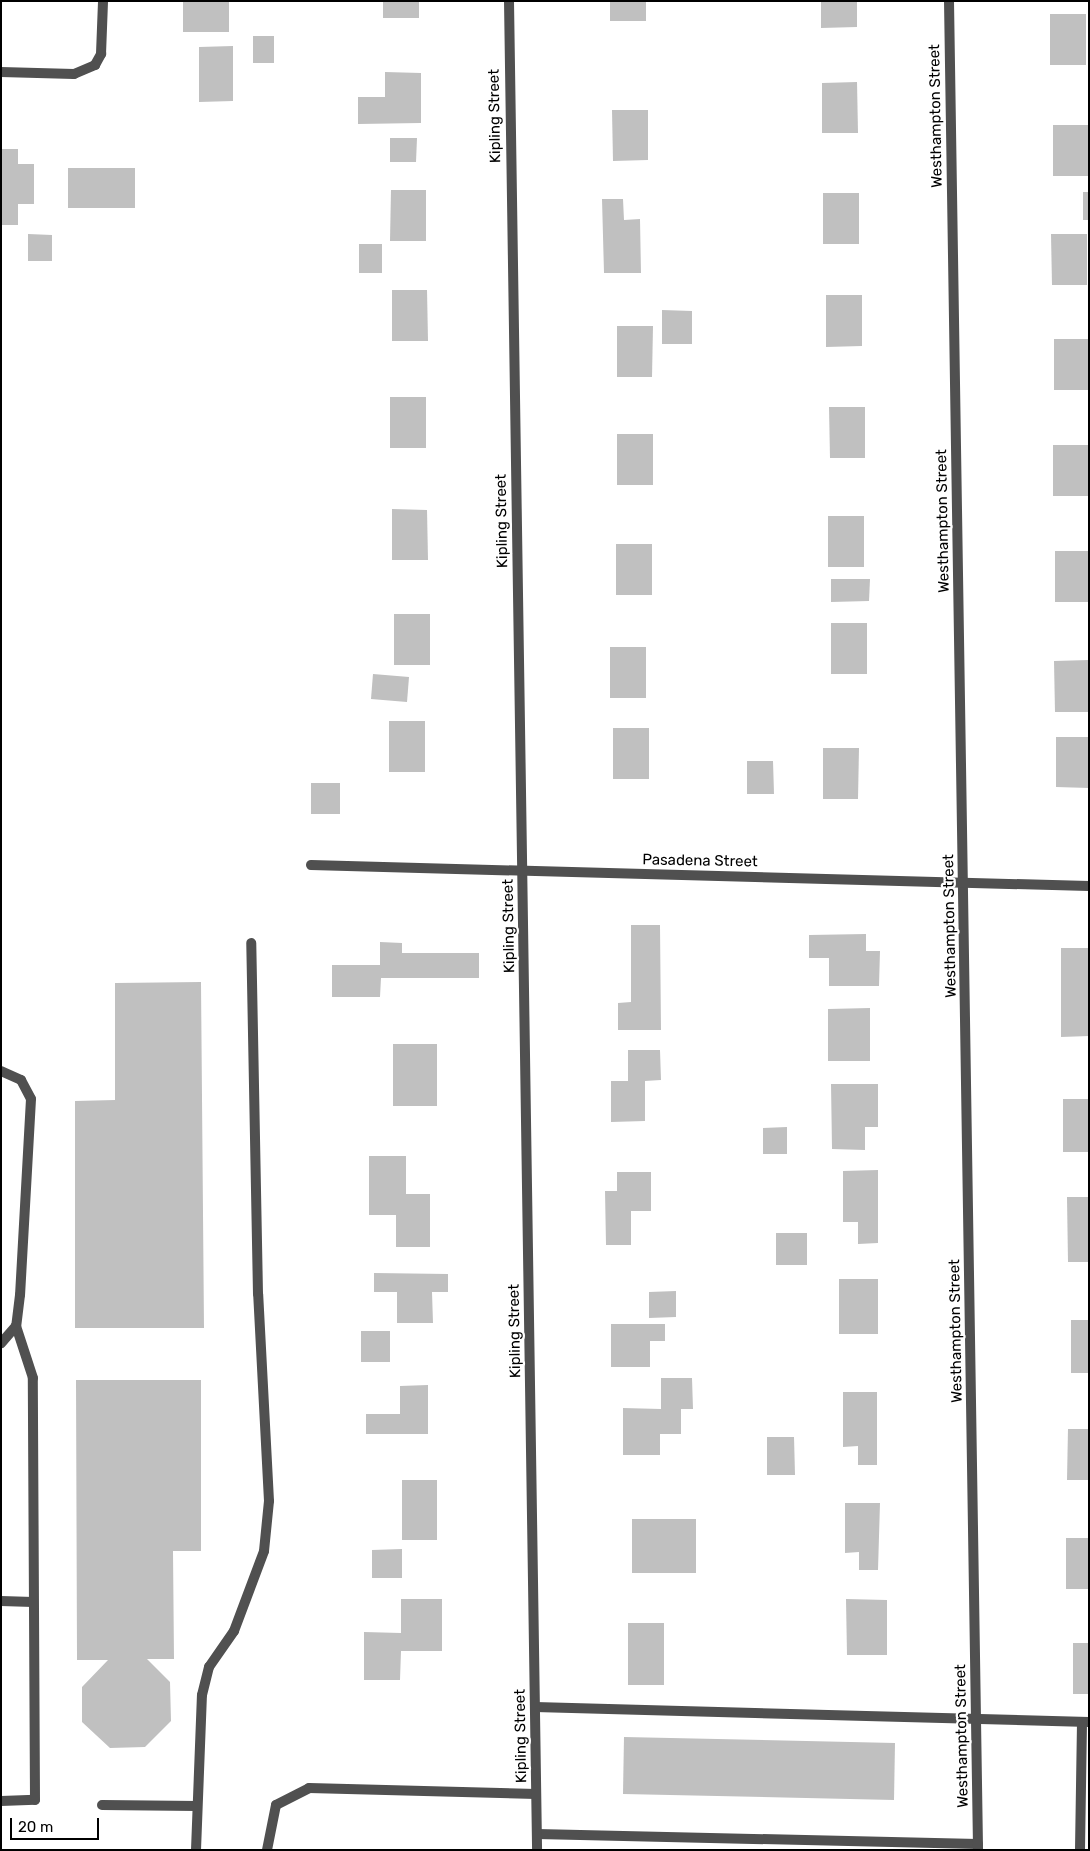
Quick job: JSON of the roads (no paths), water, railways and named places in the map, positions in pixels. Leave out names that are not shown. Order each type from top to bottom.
[{"type":"street","points":[[1,72],[74,74],[95,65],[101,54],[103,1]]},
{"type":"street","name":"Kipling Street","points":[[509,1],[537,1850]]},
{"type":"street","name":"Westhampton Street","points":[[949,1],[978,1847]]},
{"type":"street","name":"Pasadena Street","points":[[311,865],[1089,886]]},
{"type":"street","points":[[196,1850],[202,1695],[210,1667],[234,1631],[264,1551],[269,1501],[258,1294],[251,943]]},
{"type":"street","points":[[1,1071],[20,1080],[31,1099],[16,1326],[33,1378],[35,1800],[1,1801]]},
{"type":"street","points":[[1,1343],[16,1326]]},
{"type":"street","points":[[1,1601],[33,1602]]},
{"type":"street","points":[[535,1707],[1085,1722],[1083,1847]]},
{"type":"street","points":[[268,1850],[276,1805],[309,1788],[536,1794]]},
{"type":"street","points":[[102,1805],[198,1806]]},
{"type":"street","points":[[537,1834],[978,1847]]}]
